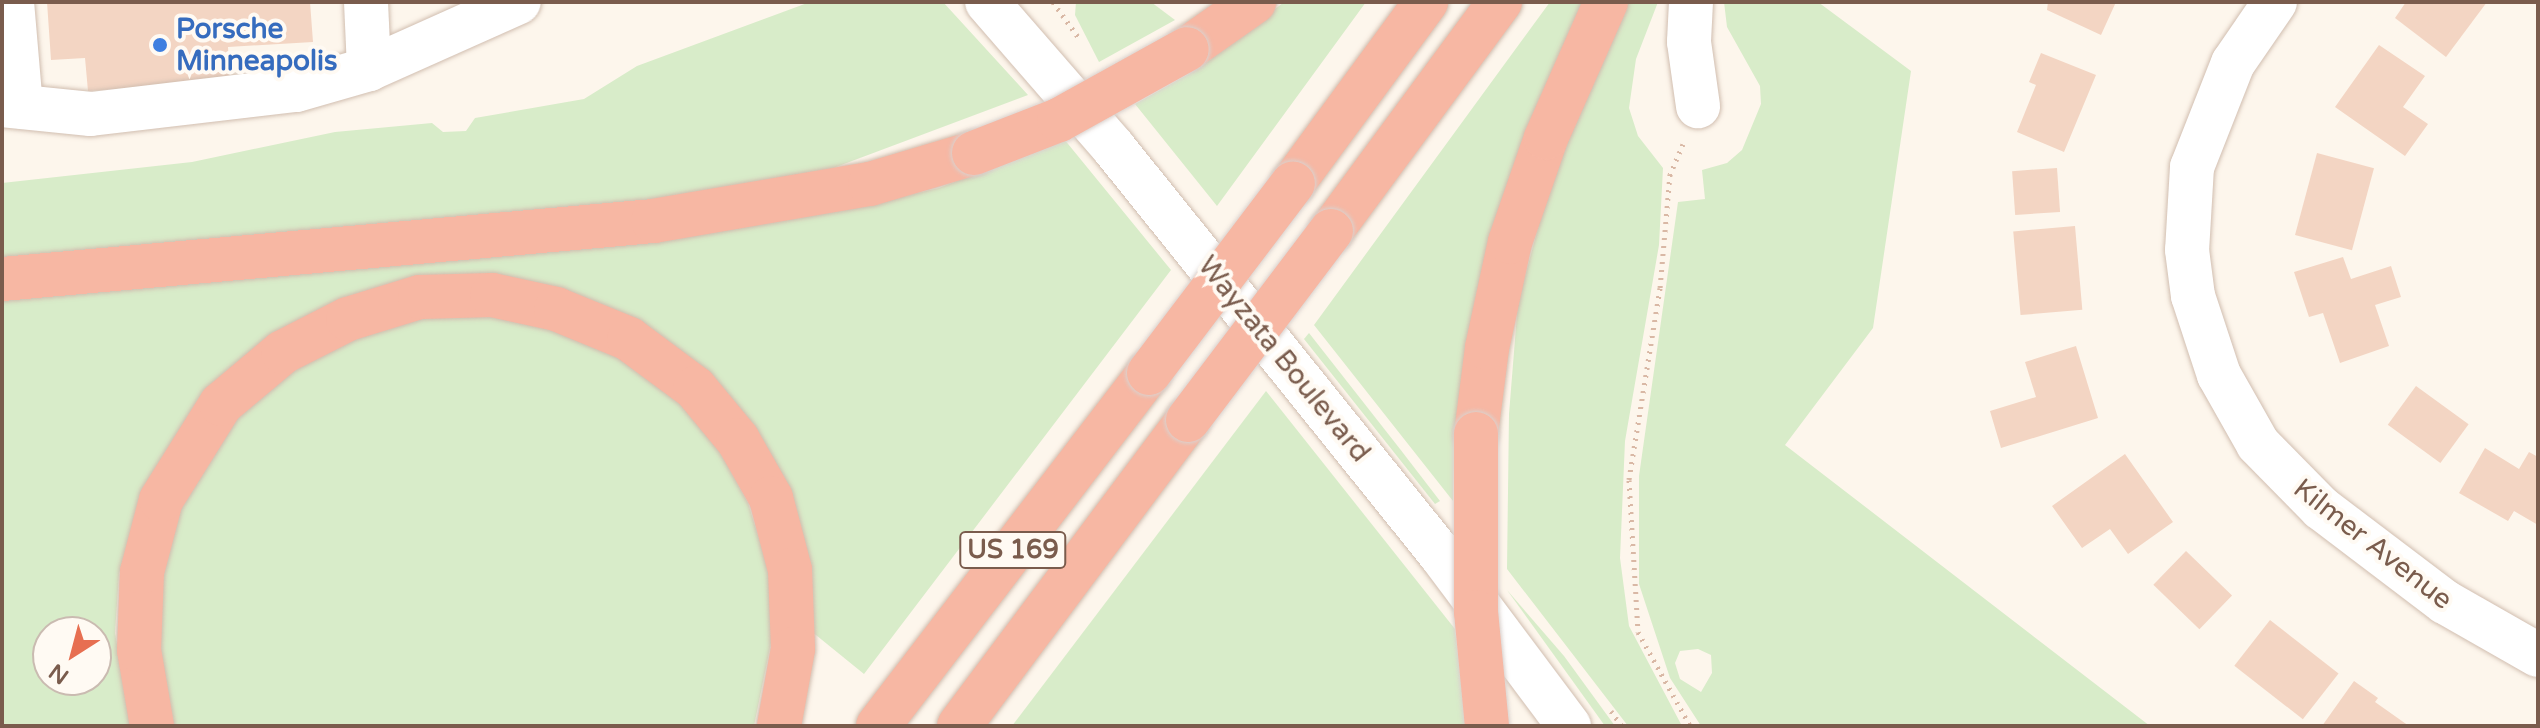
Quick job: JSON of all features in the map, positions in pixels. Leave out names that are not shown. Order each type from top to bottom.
[{"type":"highway","points":[[2,279],[653,221],[870,184],[974,153],[1059,120],[1187,49],[1254,2]]},
{"type":"highway","name":"US 169","points":[[878,726],[1293,183],[1426,2]]},
{"type":"highway","name":"US 169","points":[[959,726],[1500,2]]},
{"type":"highway","points":[[1487,726],[1476,612],[1476,434],[1487,348],[1510,242],[1546,138],[1606,2]]},
{"type":"highway","points":[[152,726],[139,650],[138,606],[144,559],[161,500],[221,404],[283,352],[348,319],[420,297],[492,295],[556,309],[629,339],[695,388],[738,440],[771,498],[790,570],[793,649],[779,726]]},
{"type":"street","points":[[12,2],[11,106],[91,114],[296,90],[369,69],[519,2]]},
{"type":"street","points":[[366,2],[369,69]]},
{"type":"street","points":[[1691,2],[1689,42],[1698,106]]},
{"type":"street","name":"Kilmer Avenue","points":[[2275,2],[2233,63],[2192,167],[2187,250],[2207,346],[2235,409],[2288,479],[2445,602],[2538,655]]},
{"type":"street","name":"Wayzata Boulevard","points":[[993,4],[1038,55],[1322,407],[1569,726]]},
{"type":"path","points":[[1053,2],[1067,15]]},
{"type":"path","points":[[1690,726],[1638,632],[1629,480],[1660,288],[1670,174],[1698,106]]},
{"type":"green space","points":[[810,2],[943,2],[1028,95],[820,173],[680,197],[2,261],[2,183],[192,162],[335,132],[432,123],[443,132],[466,131],[475,118],[584,99],[637,66]]},
{"type":"green space","points":[[1076,2],[1151,2],[1175,20],[1099,62],[1075,15]]},
{"type":"green space","points":[[1284,2],[1366,2],[1217,206],[1135,104],[1201,67]]},
{"type":"green space","points":[[1550,2],[1588,2],[1454,463],[1453,501],[1314,325]]},
{"type":"green space","points":[[1625,2],[1658,2],[1636,59],[1629,108],[1638,136],[1663,168],[1659,245],[1625,441],[1620,558],[1629,626],[1682,726],[1628,726],[1507,569],[1509,414],[1518,302],[1550,184]]},
{"type":"green space","points":[[1724,2],[1818,2],[1911,71],[1873,328],[1785,445],[2150,726],[1701,726],[1670,678],[1639,584],[1639,476],[1678,202],[1705,199],[1702,170],[1727,163],[1742,150],[1761,104],[1760,86],[1727,27]],"holes":[[[1698,649],[1711,655],[1712,673],[1701,692],[1680,679],[1675,663],[1680,651]]]},
{"type":"green space","points":[[1064,139],[1171,270],[864,674],[811,631],[753,429],[471,278],[194,408],[140,498],[119,574],[115,633],[131,726],[2,726],[2,295],[857,207],[939,188]]},
{"type":"green space","points":[[456,313],[515,318],[603,345],[675,396],[720,452],[748,503],[769,571],[772,638],[754,726],[172,726],[160,684],[157,578],[193,473],[262,387],[373,327]]},
{"type":"green space","points":[[1309,333],[1440,501],[1435,504],[1304,339]]},
{"type":"green space","points":[[1266,391],[1455,629],[1466,726],[1012,726]]},
{"type":"green space","points":[[1507,590],[1564,656],[1615,726],[1605,726]]},
{"type":"building","name":"Porsche Minneapolis","points":[[47,2],[310,2],[313,42],[228,47],[230,81],[88,91],[85,58],[51,60]]},
{"type":"building","points":[[2048,2],[2116,2],[2101,35],[2047,10]]},
{"type":"building","points":[[2406,2],[2487,2],[2446,57],[2395,18]]},
{"type":"building","points":[[2379,45],[2425,76],[2403,107],[2428,124],[2405,156],[2335,107]]},
{"type":"building","points":[[2041,53],[2096,75],[2064,152],[2017,132],[2036,85],[2029,82]]},
{"type":"building","points":[[2317,153],[2374,168],[2352,250],[2295,235]]},
{"type":"building","points":[[2057,168],[2060,212],[2015,215],[2012,171]]},
{"type":"building","points":[[2075,226],[2082,310],[2021,315],[2013,231]]},
{"type":"building","points":[[2343,257],[2351,279],[2391,266],[2401,297],[2375,305],[2389,346],[2340,363],[2323,313],[2309,317],[2294,272]]},
{"type":"building","points":[[2076,346],[2098,418],[2001,448],[1990,411],[2036,397],[2025,362]]},
{"type":"building","points":[[2416,386],[2469,424],[2440,463],[2388,425]]},
{"type":"building","points":[[2485,448],[2519,469],[2529,452],[2538,457],[2538,525],[2514,511],[2508,521],[2459,493]]},
{"type":"building","points":[[2125,454],[2173,522],[2128,554],[2110,529],[2082,548],[2052,506]]},
{"type":"building","points":[[2186,551],[2232,595],[2199,629],[2153,585]]},
{"type":"building","points":[[2270,620],[2339,674],[2303,719],[2234,666]]},
{"type":"building","points":[[2354,681],[2378,698],[2375,702],[2409,726],[2322,726]]},
{"type":"place","name":"Porsche Minneapolis","points":[[160,45]]}]
